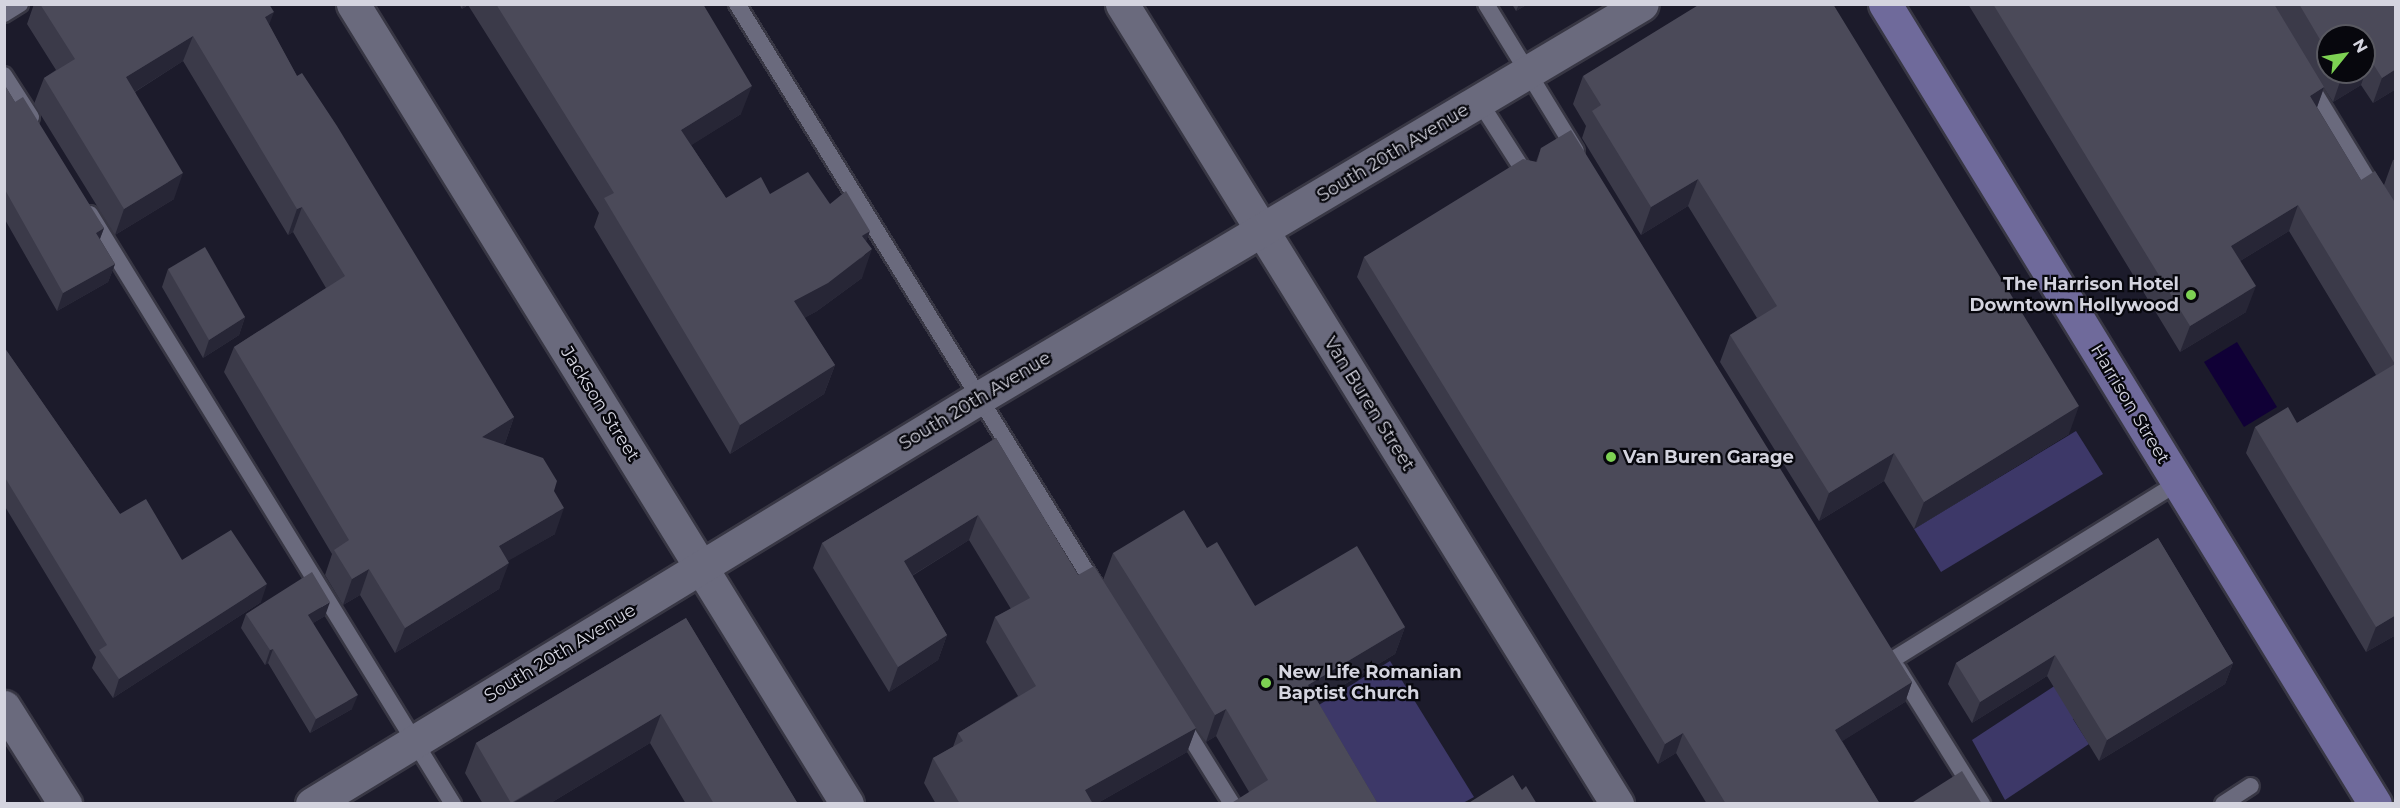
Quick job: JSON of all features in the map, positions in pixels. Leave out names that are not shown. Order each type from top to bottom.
[{"type":"main road","name":"Harrison Street","points":[[1885,4],[2374,804]]},
{"type":"street","name":"Jackson Street","points":[[353,4],[847,804]]},
{"type":"street","name":"Van Buren Street","points":[[1122,4],[1617,804]]},
{"type":"street","name":"South 20th Avenue","points":[[312,804],[977,399],[1642,4]]},
{"type":"street","points":[[4,707],[65,804]]},
{"type":"lane","points":[[4,14],[20,4]]},
{"type":"lane","points":[[737,4],[977,399],[1106,603]]},
{"type":"lane","points":[[1486,4],[1586,167]]},
{"type":"lane","points":[[2297,65],[2396,226]]},
{"type":"lane","points":[[4,75],[42,135]]},
{"type":"lane","points":[[1479,101],[1525,173]]},
{"type":"lane","points":[[79,196],[453,804]]},
{"type":"lane","points":[[1982,804],[1889,655],[2178,483]]},
{"type":"lane","points":[[1169,703],[1232,804]]},
{"type":"lane","points":[[2223,804],[2251,786]]},
{"type":"shaded area","points":[[2237,342],[2277,407],[2244,427],[2204,362]]},
{"type":"shaded area","points":[[2076,431],[2103,474],[1941,572],[1914,529]]},
{"type":"shaded area","points":[[1390,661],[1474,797],[1463,803],[1372,803],[1314,708]]},
{"type":"shaded area","points":[[2062,681],[2081,714],[2073,719],[2089,744],[2005,800],[1972,740]]},
{"type":"building","points":[[40,4],[269,4],[274,12],[265,17],[297,76],[302,73],[337,126],[514,417],[482,437],[543,458],[557,481],[554,491],[564,508],[499,546],[509,563],[405,628],[369,569],[352,579],[334,550],[349,540],[234,347],[345,276],[302,207],[297,209],[193,36],[126,77],[183,173],[124,209],[44,78],[75,59]]},
{"type":"building","points":[[496,4],[703,4],[752,86],[681,130],[726,198],[761,177],[770,194],[808,172],[830,204],[846,191],[870,231],[862,236],[872,249],[828,283],[794,301],[835,365],[740,425],[604,198],[614,193]]},
{"type":"building","points":[[1700,4],[1833,4],[2079,406],[1924,502],[1894,453],[1829,493],[1730,335],[1777,306],[1698,179],[1651,207],[1592,111],[1601,105],[1583,76]]},
{"type":"building","points":[[1993,4],[2274,4],[2316,74],[2316,84],[2322,84],[2324,87],[2310,96],[2361,180],[2375,171],[2396,204],[2396,615],[2376,627],[2255,427],[2288,407],[2297,423],[2395,364],[2298,205],[2231,246],[2256,286],[2190,326]]},
{"type":"building","points":[[2299,4],[2396,4],[2396,69],[2382,78],[2376,68],[2376,24],[2316,24],[2316,33]]},
{"type":"building","points":[[4,84],[15,102],[23,97],[104,228],[96,233],[115,264],[63,293],[4,188]]},
{"type":"building","name":"Van Buren Garage","points":[[1571,130],[1912,682],[1835,730],[1880,804],[1726,804],[1683,733],[1665,744],[1364,257],[1523,159],[1537,162],[1541,148]]},
{"type":"building","points":[[205,247],[245,317],[209,340],[168,269]]},
{"type":"building","points":[[4,347],[120,514],[146,499],[182,560],[231,530],[267,584],[119,679],[99,650],[107,645],[4,476]]},
{"type":"building","points":[[996,438],[1078,575],[1094,566],[1196,728],[1085,790],[1093,804],[960,804],[933,758],[963,741],[958,733],[1036,686],[995,617],[1030,598],[978,515],[904,561],[947,635],[898,667],[822,543]]},
{"type":"building","name":"New Life Romanian Baptist Church","points":[[1184,510],[1207,548],[1217,542],[1255,606],[1357,546],[1405,627],[1308,685],[1378,804],[1230,804],[1268,780],[1226,709],[1215,715],[1113,553]]},
{"type":"building","points":[[2158,538],[2233,663],[2107,740],[2055,655],[1980,702],[1956,663]]},
{"type":"building","points":[[312,572],[330,602],[308,615],[358,695],[316,719],[273,649],[270,650],[246,614]]},
{"type":"building","points":[[686,618],[798,804],[714,804],[661,714],[511,803],[476,743]]},
{"type":"building","points":[[1962,771],[1982,804],[1910,804]]},
{"type":"building","points":[[1513,775],[1522,790],[1526,786],[1537,804],[1467,804]]},
{"type":"place","name":"The Harrison Hotel Downtown Hollywood","points":[[2191,295]]},
{"type":"place","name":"Van Buren Garage","points":[[1611,457]]},
{"type":"place","name":"New Life Romanian Baptist Church","points":[[1266,683]]}]
